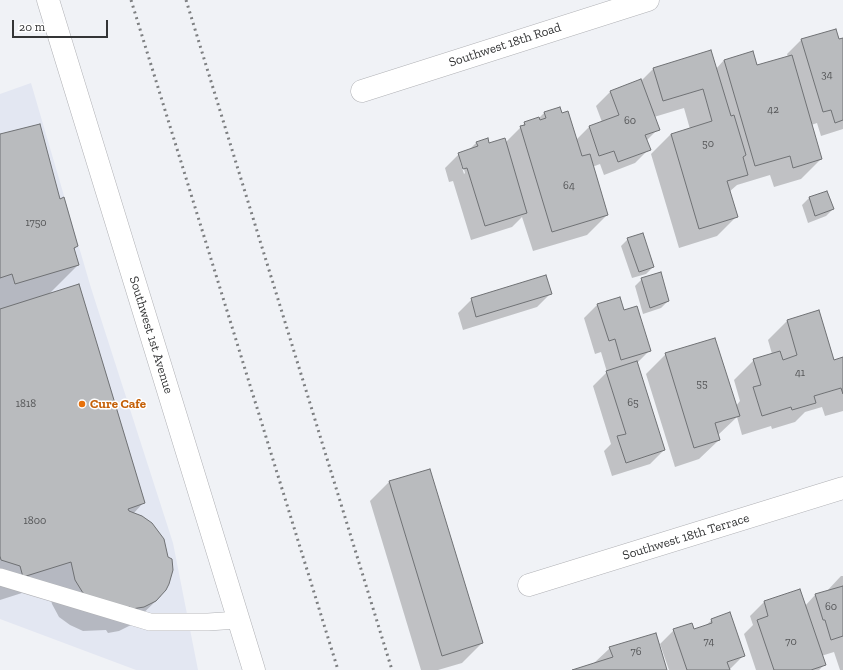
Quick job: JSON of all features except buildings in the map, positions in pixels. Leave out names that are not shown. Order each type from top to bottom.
[{"type":"street","name":"Southwest 1st Avenue","points":[[48,0],[254,670]]},
{"type":"street","name":"Southwest 18th Road","points":[[362,91],[648,0]]},
{"type":"street","name":"Southwest 18th Terrace","points":[[529,585],[843,488]]},
{"type":"lane","points":[[0,576],[150,622],[208,622],[238,620]]},
{"type":"shaded area","points":[[31,83],[91,288],[173,543],[198,670],[136,670],[0,619],[0,94]]},
{"type":"railway","points":[[131,0],[338,670]]},
{"type":"railway","points":[[186,0],[392,670]]},
{"type":"place","name":"Cure Cafe","points":[[82,404]]}]
